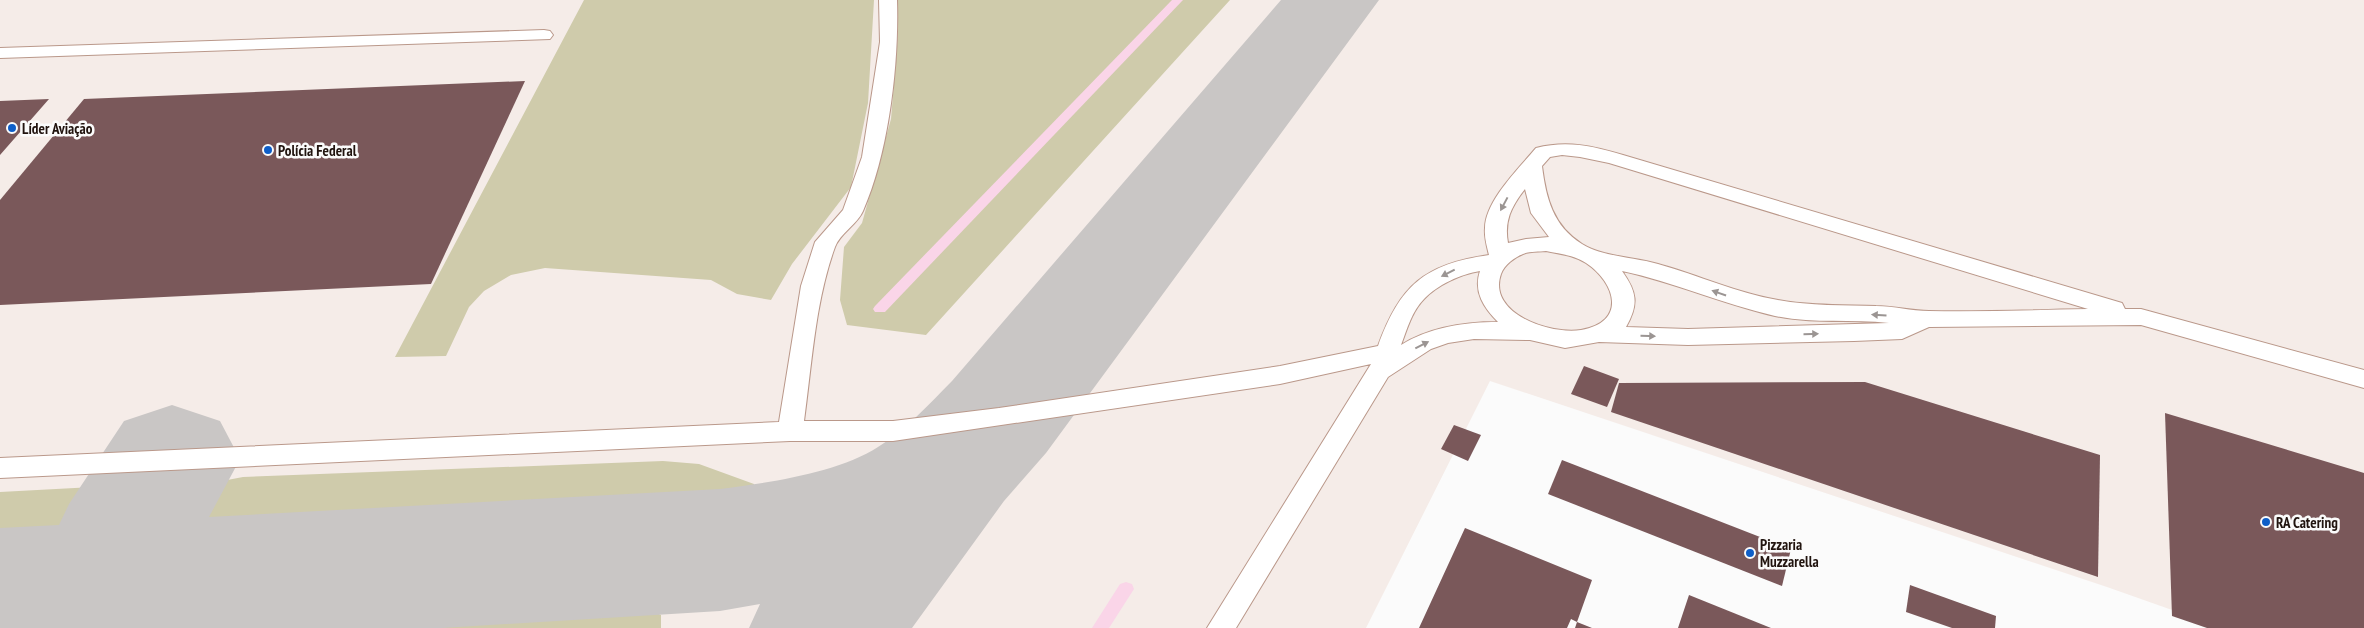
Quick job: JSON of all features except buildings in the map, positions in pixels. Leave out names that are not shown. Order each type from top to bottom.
[{"type":"lane","points":[[790,430],[812,286],[826,242],[852,212],[872,157],[889,42],[888,0]]},
{"type":"lane","points":[[0,53],[544,35]]},
{"type":"lane","points":[[1537,335],[1518,326],[1503,315],[1493,302],[1487,288],[1489,274],[1497,260],[1495,228],[1498,215],[1505,200],[1542,152],[1583,150],[2141,317],[2364,379]]},
{"type":"lane","points":[[1532,164],[1534,188],[1541,215],[1548,226],[1583,253],[1611,271],[1623,288],[1626,306],[1618,322],[1600,334]]},
{"type":"lane","points":[[1221,628],[1384,361],[1399,319],[1416,293],[1448,272],[1464,266],[1497,260],[1520,247],[1546,244],[1654,270],[1732,297],[1777,308],[1826,314],[1878,314],[1928,319],[2141,317]]},
{"type":"lane","points":[[0,468],[790,430],[893,431],[1384,361],[1450,334],[1486,330],[1559,339],[1580,339],[1600,334],[1688,337],[1854,333],[1902,331],[1928,319]]},
{"type":"shaded area","points":[[0,0],[2364,0],[2364,628],[2223,628],[2107,587],[1490,381],[1366,628],[0,628]]},
{"type":"shaded area","points":[[584,0],[874,0],[868,103],[851,187],[792,264],[771,300],[737,294],[711,280],[545,268],[511,275],[484,291],[469,307],[446,356],[395,357]]},
{"type":"shaded area","points":[[896,0],[1230,0],[926,335],[847,325],[840,300],[844,247],[862,223],[891,119],[898,34]]},
{"type":"shaded area","points":[[663,461],[699,464],[754,484],[758,501],[751,520],[201,557],[182,546],[180,525],[200,493],[222,481],[243,477]]},
{"type":"shaded area","points":[[112,486],[103,517],[70,540],[30,559],[0,560],[0,492]]},
{"type":"shaded area","points":[[642,607],[661,615],[661,628],[278,628]]},
{"type":"waterway","points":[[880,309],[1178,0]]},
{"type":"waterway","points":[[1100,628],[1126,589]]},
{"type":"taxiway","points":[[956,463],[999,417],[1332,0]]},
{"type":"taxiway","points":[[142,584],[121,571],[118,559],[120,547],[172,459]]},
{"type":"taxiway","points":[[142,584],[720,550],[778,541],[853,518],[900,501],[927,487],[956,463]]},
{"type":"taxiway","points":[[824,628],[956,463]]},
{"type":"taxiway","points":[[0,592],[142,584]]},
{"type":"place","name":"Líder Aviação","points":[[12,128]]},
{"type":"place","name":"Polícia Federal","points":[[268,150]]},
{"type":"place","name":"RA Catering","points":[[2266,522]]},
{"type":"place","name":"Pizzaria Muzzarella","points":[[1750,553]]}]
